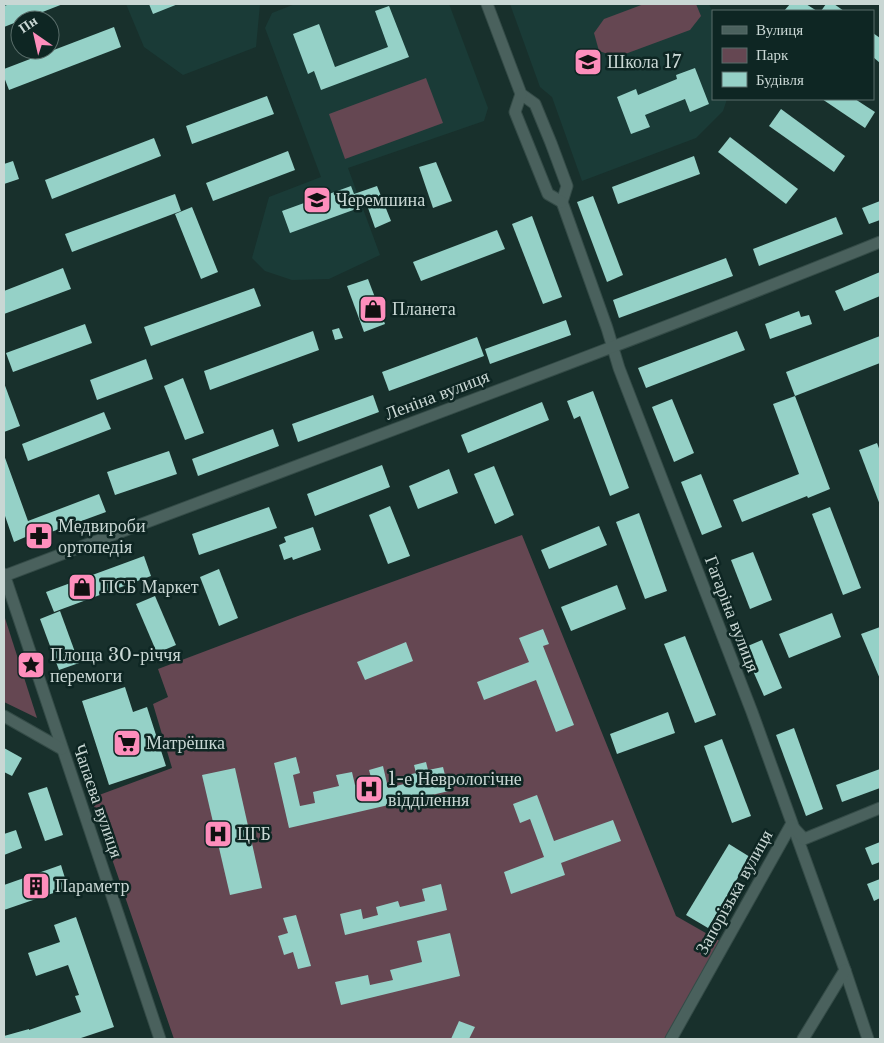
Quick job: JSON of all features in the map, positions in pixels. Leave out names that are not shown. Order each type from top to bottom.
[{"type":"street","name":"Гагаріна вулиця","points":[[487,4],[521,94],[535,104],[567,186],[562,202],[607,328],[618,368],[752,712],[846,970],[868,1039]]},
{"type":"street","name":"Гагаріна вулиця","points":[[521,94],[515,112],[548,194],[562,202]]},
{"type":"street","name":"Леніна вулиця","points":[[4,575],[393,431],[736,300],[880,242]]},
{"type":"street","name":"Чапаєва вулиця","points":[[4,575],[160,1039]]},
{"type":"street","points":[[4,716],[62,749]]},
{"type":"street","name":"Запорізька вулиця","points":[[671,1039],[792,825],[804,839],[880,808]]},
{"type":"street","points":[[803,1039],[846,970]]},
{"type":"shaded area","points":[[126,4],[260,4],[256,47],[183,75],[144,47]]},
{"type":"shaded area","points":[[295,4],[449,4],[488,108],[484,121],[348,168],[380,255],[329,279],[292,280],[265,271],[252,258],[269,197],[321,177],[265,28],[272,13]]},
{"type":"shaded area","points":[[510,4],[709,4],[712,12],[712,100],[727,100],[723,111],[696,138],[582,181],[552,97],[540,87]]},
{"type":"green space","points":[[644,4],[696,4],[701,16],[690,30],[617,57],[599,51],[594,33],[604,19]]},
{"type":"green space","points":[[426,78],[443,123],[345,159],[329,114]]},
{"type":"green space","points":[[522,535],[676,916],[725,944],[671,1039],[174,1039],[91,798],[172,768],[153,704],[168,697],[158,669]]},
{"type":"green space","points":[[4,615],[37,718],[4,702]]},
{"type":"building","points":[[10,4],[63,4],[48,10],[10,10],[10,25],[4,27],[4,6]]},
{"type":"building","points":[[149,4],[178,4],[153,14]]},
{"type":"building","points":[[790,4],[806,4],[815,10],[785,10]]},
{"type":"building","points":[[826,4],[834,4],[843,10],[822,10]]},
{"type":"building","points":[[389,6],[409,57],[321,90],[314,71],[308,74],[293,34],[319,24],[335,67],[388,47],[375,11]]},
{"type":"building","points":[[114,27],[121,47],[9,90],[4,77],[4,69],[28,60],[60,60],[60,48]]},
{"type":"building","points":[[874,34],[880,38],[880,63],[874,58]]},
{"type":"building","points":[[695,68],[709,104],[690,112],[685,99],[645,115],[650,127],[631,134],[617,97],[636,89],[638,95],[677,79],[676,75]]},
{"type":"building","points":[[267,96],[274,114],[192,144],[186,126]]},
{"type":"building","points":[[823,100],[857,100],[875,112],[865,128]]},
{"type":"building","points":[[781,109],[845,156],[834,172],[769,126]]},
{"type":"building","points":[[730,137],[798,189],[786,204],[718,152]]},
{"type":"building","points":[[154,138],[161,156],[52,199],[45,180]]},
{"type":"building","points":[[288,151],[295,170],[213,201],[206,183]]},
{"type":"building","points":[[694,156],[700,174],[618,204],[612,187]]},
{"type":"building","points":[[13,161],[19,179],[4,184],[4,164]]},
{"type":"building","points":[[436,162],[452,201],[433,208],[419,167]]},
{"type":"building","points":[[351,186],[354,194],[377,186],[391,221],[375,228],[367,205],[290,233],[282,211]]},
{"type":"building","points":[[175,194],[181,211],[72,252],[65,234]]},
{"type":"building","points":[[593,196],[623,275],[607,282],[577,202]]},
{"type":"building","points":[[880,201],[880,220],[869,224],[862,208]]},
{"type":"building","points":[[192,207],[218,272],[201,279],[175,214]]},
{"type":"building","points":[[532,216],[562,297],[543,304],[512,224]]},
{"type":"building","points":[[836,217],[843,234],[759,266],[753,249]]},
{"type":"building","points":[[497,230],[505,249],[421,281],[413,262]]},
{"type":"building","points":[[726,258],[733,276],[619,318],[613,300]]},
{"type":"building","points":[[63,268],[71,289],[4,314],[4,291]]},
{"type":"building","points":[[880,272],[880,296],[844,311],[835,291]]},
{"type":"building","points":[[368,279],[385,324],[364,332],[347,286]]},
{"type":"building","points":[[254,288],[261,306],[151,346],[144,327]]},
{"type":"building","points":[[799,311],[801,317],[809,315],[812,324],[770,339],[765,324]]},
{"type":"building","points":[[566,320],[571,335],[490,364],[485,349]]},
{"type":"building","points":[[85,324],[92,343],[13,372],[6,353]]},
{"type":"building","points":[[339,328],[343,338],[335,340],[332,330]]},
{"type":"building","points":[[313,331],[319,350],[210,390],[204,371]]},
{"type":"building","points":[[737,331],[745,350],[646,388],[638,368]]},
{"type":"building","points":[[880,336],[880,363],[795,396],[786,372]]},
{"type":"building","points":[[477,337],[484,356],[389,391],[382,372]]},
{"type":"building","points":[[146,359],[153,379],[97,400],[90,380]]},
{"type":"building","points":[[183,378],[204,433],[185,440],[164,386]]},
{"type":"building","points":[[4,383],[20,426],[4,432]]},
{"type":"building","points":[[593,391],[629,488],[610,496],[580,416],[574,419],[567,401]]},
{"type":"building","points":[[373,395],[379,412],[298,442],[292,424]]},
{"type":"building","points":[[795,396],[830,489],[808,498],[807,496],[742,522],[733,500],[799,474],[773,404]]},
{"type":"building","points":[[672,399],[694,453],[674,462],[652,407]]},
{"type":"building","points":[[542,402],[549,420],[468,453],[461,435]]},
{"type":"building","points":[[104,412],[111,429],[28,461],[22,444]]},
{"type":"building","points":[[273,429],[279,446],[198,476],[192,459]]},
{"type":"building","points":[[877,443],[880,451],[880,505],[859,450]]},
{"type":"building","points":[[169,451],[177,474],[115,495],[107,472]]},
{"type":"building","points":[[4,455],[28,521],[99,494],[106,512],[32,539],[30,535],[14,542],[4,513]]},
{"type":"building","points":[[382,465],[390,487],[315,516],[307,494]]},
{"type":"building","points":[[494,466],[514,515],[495,524],[474,474]]},
{"type":"building","points":[[449,469],[458,493],[418,509],[409,486]]},
{"type":"building","points":[[701,474],[722,527],[702,535],[681,482]]},
{"type":"building","points":[[390,506],[410,556],[388,564],[369,515]]},
{"type":"building","points":[[269,507],[277,528],[199,555],[192,534]]},
{"type":"building","points":[[830,507],[861,588],[843,595],[812,514]]},
{"type":"building","points":[[639,513],[667,591],[645,599],[616,522]]},
{"type":"building","points":[[599,526],[607,545],[549,569],[541,550]]},
{"type":"building","points":[[313,527],[321,550],[293,560],[292,557],[284,560],[279,545],[286,542],[284,537]]},
{"type":"building","points":[[753,552],[772,600],[750,609],[731,560]]},
{"type":"building","points":[[144,556],[151,576],[54,612],[46,592]]},
{"type":"building","points":[[219,569],[238,618],[219,626],[200,577]]},
{"type":"building","points":[[617,585],[626,609],[571,631],[561,607]]},
{"type":"building","points":[[155,596],[176,645],[157,653],[136,604]]},
{"type":"building","points":[[60,611],[79,663],[59,670],[40,619]]},
{"type":"building","points":[[832,613],[841,637],[789,658],[779,634]]},
{"type":"building","points":[[880,627],[880,679],[861,634]]},
{"type":"building","points":[[543,629],[549,644],[543,646],[574,725],[556,732],[536,680],[484,700],[477,682],[529,662],[519,638]]},
{"type":"building","points":[[685,636],[716,715],[695,723],[664,644]]},
{"type":"building","points":[[762,640],[782,688],[764,696],[743,648]]},
{"type":"building","points":[[406,642],[413,661],[365,680],[357,662]]},
{"type":"building","name":"Матрёшка","points":[[125,687],[133,712],[147,707],[166,766],[109,785],[82,701]]},
{"type":"building","points":[[668,712],[675,733],[617,754],[610,734]]},
{"type":"building","points":[[794,728],[823,809],[806,816],[776,735]]},
{"type":"building","points":[[722,739],[751,816],[732,823],[704,746]]},
{"type":"building","points":[[4,748],[22,758],[12,776],[4,772]]},
{"type":"building","points":[[296,757],[300,773],[293,775],[300,806],[315,803],[313,792],[339,786],[336,775],[352,772],[355,785],[372,781],[369,770],[383,766],[388,788],[404,784],[403,776],[416,773],[414,765],[426,762],[428,770],[443,767],[449,791],[289,828],[274,763]]},
{"type":"building","points":[[235,768],[262,888],[230,895],[202,775]]},
{"type":"building","points":[[880,769],[880,788],[842,802],[836,785]]},
{"type":"building","points":[[47,787],[63,835],[45,841],[28,793]]},
{"type":"building","points":[[537,795],[554,841],[613,820],[621,841],[561,863],[565,875],[511,894],[504,872],[544,857],[530,819],[520,823],[513,804]]},
{"type":"building","points":[[16,830],[22,848],[4,855],[4,834]]},
{"type":"building","points":[[880,842],[880,862],[872,865],[865,848]]},
{"type":"building","points":[[729,844],[750,857],[708,928],[686,915]]},
{"type":"building","name":"Параметр","points":[[61,865],[68,888],[4,910],[4,885]]},
{"type":"building","points":[[880,879],[880,898],[874,901],[867,884]]},
{"type":"building","points":[[441,884],[447,910],[345,935],[340,914],[361,909],[363,919],[378,915],[376,907],[398,901],[400,907],[425,901],[422,889]]},
{"type":"building","points":[[296,915],[311,966],[298,969],[293,952],[284,955],[278,936],[288,933],[283,918]]},
{"type":"building","points":[[76,917],[114,1027],[78,1039],[4,1039],[4,1036],[29,1030],[81,1012],[75,996],[79,995],[68,965],[36,976],[28,953],[60,942],[54,925]]},
{"type":"building","points":[[450,933],[460,976],[341,1005],[335,982],[368,975],[370,985],[393,980],[390,970],[422,962],[417,941]]},
{"type":"building","points":[[459,1021],[475,1027],[469,1039],[451,1039]]},
{"type":"place","name":"Школа 17","points":[[588,62]]},
{"type":"place","name":"Черемшина","points":[[317,200]]},
{"type":"place","name":"Планета","points":[[373,309]]},
{"type":"place","name":"Медвироби ортопедія","points":[[39,536]]},
{"type":"place","name":"ПСБ Маркет","points":[[82,587]]},
{"type":"place","name":"Площа 30-річчя перемоги","points":[[31,665]]},
{"type":"place","name":"Матрёшка","points":[[127,743]]},
{"type":"place","name":"1-е Неврологічне відділення","points":[[369,789]]},
{"type":"place","name":"ЦГБ","points":[[218,834]]},
{"type":"place","name":"Параметр","points":[[36,886]]}]
